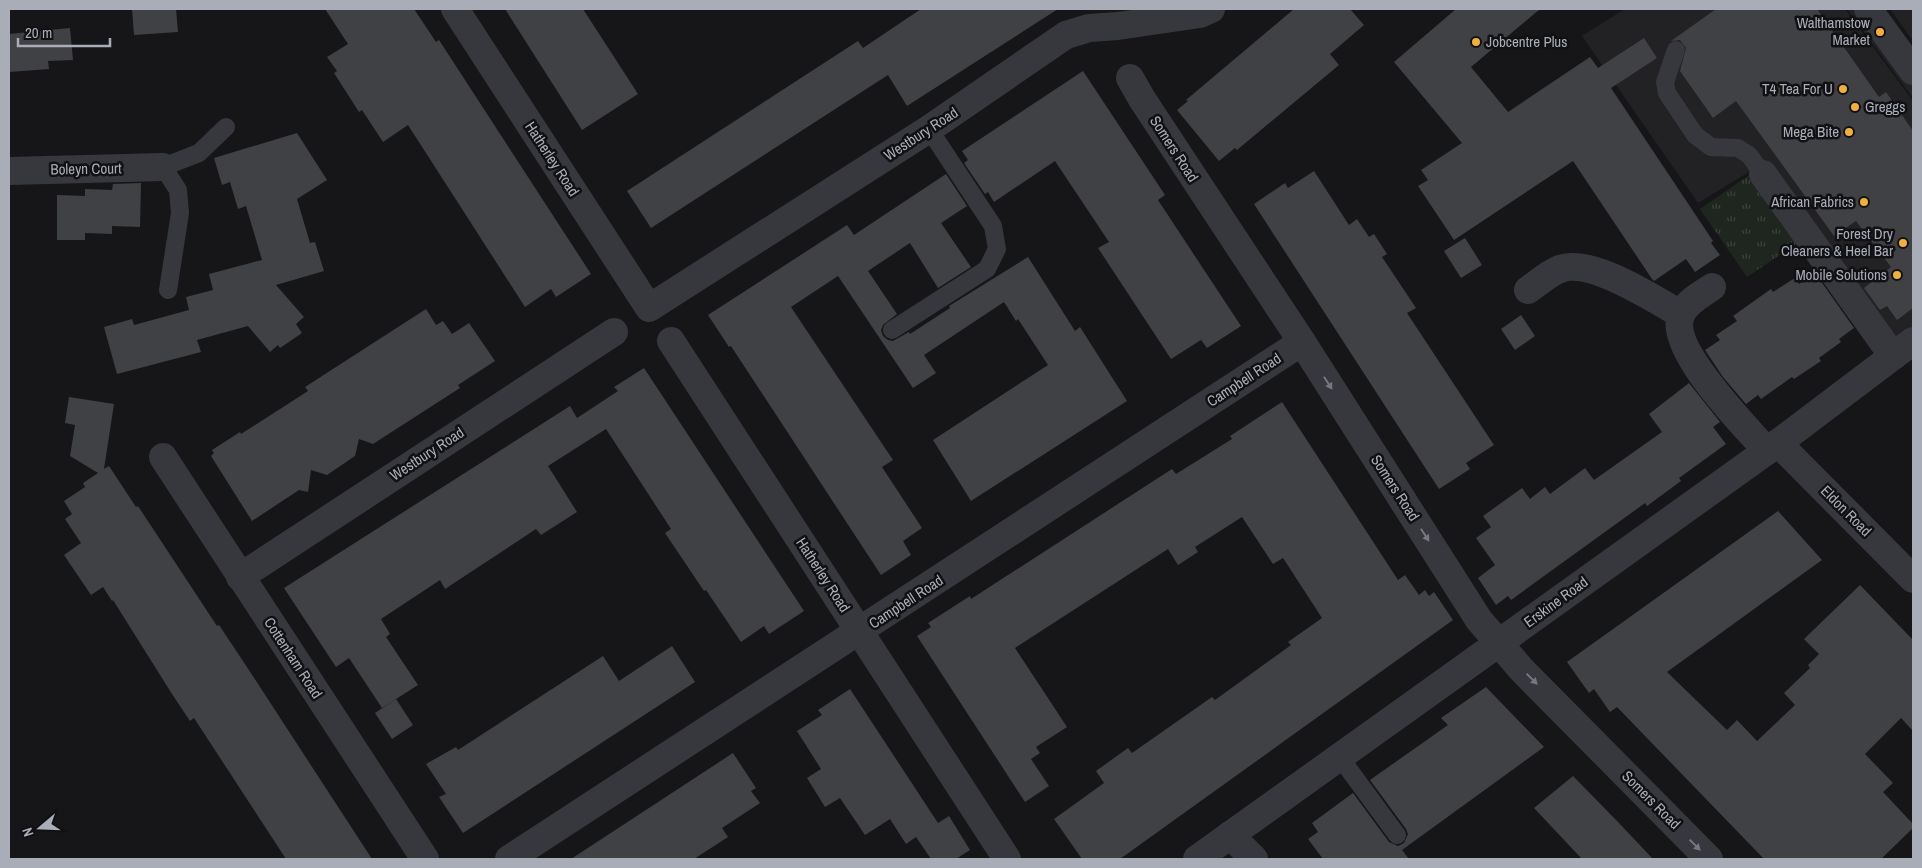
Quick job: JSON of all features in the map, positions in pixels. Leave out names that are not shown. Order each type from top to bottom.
[{"type":"street","name":"Hatherley Road","points":[[455,9],[649,308]]},
{"type":"street","name":"Westbury Road","points":[[649,308],[929,129],[1072,32],[1089,28],[1118,26],[1200,14],[1211,9]]},
{"type":"street","points":[[1868,9],[1913,71]]},
{"type":"street","name":"Somers Road","points":[[1130,78],[1302,342],[1479,620],[1498,644],[1709,859]]},
{"type":"street","points":[[1756,165],[1903,349]]},
{"type":"street","name":"Boleyn Court","points":[[9,171],[163,167]]},
{"type":"street","points":[[1528,290],[1561,269],[1584,267],[1620,281],[1681,314],[1690,303],[1712,287]]},
{"type":"street","name":"Eldon Road","points":[[1681,314],[1678,324],[1680,338],[1693,363],[1732,412],[1913,579]]},
{"type":"street","name":"Westbury Road","points":[[240,577],[614,332]]},
{"type":"street","name":"Hatherley Road","points":[[671,342],[1007,859]]},
{"type":"street","name":"Campbell Road","points":[[509,859],[860,632],[1302,342]]},
{"type":"street","name":"Erskine Road","points":[[1197,859],[1772,447],[1903,349]]},
{"type":"street","name":"Cottenham Road","points":[[163,457],[425,859]]},
{"type":"street","points":[[1230,835],[1254,859]]},
{"type":"lane","points":[[1676,50],[1665,82],[1667,93],[1695,136],[1711,147],[1738,148],[1756,165]]},
{"type":"lane","name":"Boleyn Court","points":[[163,167],[199,153],[226,128]]},
{"type":"lane","points":[[892,330],[987,269],[997,249],[993,226],[929,129]]},
{"type":"lane","points":[[163,167],[178,190],[180,213],[168,290]]},
{"type":"lane","points":[[1339,756],[1397,835]]},
{"type":"shaded area","points":[[1625,9],[1845,9],[1913,101],[1913,359],[1902,367],[1757,167],[1698,203],[1582,36]]},
{"type":"shaded area","name":"Walthamstow Market","points":[[1847,9],[1879,9],[1913,55],[1913,98]]},
{"type":"shaded area","points":[[1890,9],[1913,9],[1913,41]]},
{"type":"green space","points":[[1755,171],[1802,240],[1747,277],[1700,209]]},
{"type":"building","points":[[132,9],[176,9],[178,32],[134,35]]},
{"type":"building","points":[[325,9],[414,9],[436,42],[439,40],[591,274],[556,297],[551,289],[525,307],[408,125],[383,142],[362,110],[359,112],[334,73],[337,71],[327,57],[348,44]]},
{"type":"building","points":[[505,9],[583,9],[638,94],[582,130]]},
{"type":"building","points":[[921,9],[1058,9],[907,106],[888,75],[651,228],[627,191],[858,41],[863,48]]},
{"type":"building","points":[[1294,9],[1350,9],[1364,25],[1330,54],[1339,65],[1237,150],[1235,148],[1219,161],[1177,110],[1188,101],[1186,100]]},
{"type":"building","points":[[1456,9],[1540,9],[1471,67],[1508,112],[1590,57],[1598,68],[1644,38],[1657,58],[1611,88],[1713,241],[1711,243],[1720,255],[1695,272],[1686,259],[1654,281],[1573,161],[1454,240],[1418,186],[1428,180],[1421,170],[1462,143],[1394,62]]},
{"type":"building","points":[[1716,9],[1817,9],[1879,97],[1886,92],[1913,131],[1913,308],[1897,320],[1887,306],[1880,310],[1864,288],[1891,267],[1856,221],[1834,236],[1736,101],[1713,118],[1680,71],[1686,48],[1680,40],[1671,41]]},
{"type":"building","points":[[70,28],[73,60],[48,61],[49,69],[9,72],[9,34]]},
{"type":"building","points":[[1083,71],[1165,195],[1158,200],[1241,326],[1207,348],[1201,340],[1171,359],[1098,248],[1109,242],[1055,161],[994,202],[988,192],[985,194],[964,163],[968,160],[962,151]]},
{"type":"building","points":[[297,133],[327,180],[297,199],[310,243],[315,242],[324,271],[276,285],[304,317],[296,324],[302,333],[280,348],[278,345],[270,352],[248,326],[197,340],[201,352],[117,374],[104,327],[132,319],[134,325],[189,310],[186,297],[213,290],[209,274],[262,260],[246,206],[238,209],[230,182],[222,185],[214,158]]},
{"type":"building","points":[[1314,171],[1349,225],[1357,219],[1369,237],[1374,234],[1387,254],[1382,257],[1416,308],[1407,313],[1494,445],[1466,463],[1470,469],[1439,489],[1254,204],[1285,183],[1288,188]]},
{"type":"building","points":[[946,174],[967,206],[941,223],[971,267],[938,288],[910,243],[868,271],[897,314],[883,325],[881,330],[883,336],[893,341],[909,332],[910,334],[950,308],[949,306],[1028,257],[1075,331],[1080,327],[1127,401],[971,501],[933,440],[1048,365],[1018,319],[1016,321],[1004,302],[924,355],[936,373],[913,388],[838,276],[791,307],[893,460],[882,467],[922,528],[903,541],[911,555],[881,575],[731,346],[729,347],[708,315],[847,225],[854,235]]},
{"type":"building","points":[[141,183],[140,227],[112,226],[112,234],[85,233],[85,240],[57,240],[57,195],[85,196],[85,189],[112,190],[113,184]]},
{"type":"building","points":[[1465,238],[1482,265],[1461,278],[1444,251]]},
{"type":"building","points":[[1815,273],[1854,328],[1839,339],[1841,342],[1819,358],[1821,361],[1794,379],[1792,377],[1761,399],[1758,395],[1746,404],[1723,377],[1705,350],[1720,340],[1716,335],[1737,321],[1733,316],[1771,289],[1773,292],[1795,278],[1799,284]]},
{"type":"building","points":[[426,309],[436,325],[443,321],[452,334],[469,323],[495,361],[458,385],[460,388],[373,444],[359,439],[355,456],[327,475],[311,470],[308,492],[299,490],[252,521],[211,456],[214,453],[212,450],[240,432],[241,434],[308,391],[305,387]]},
{"type":"building","points":[[1521,315],[1535,336],[1515,350],[1501,329]]},
{"type":"building","points":[[644,368],[804,611],[769,634],[764,626],[741,642],[665,533],[671,529],[606,429],[548,466],[577,512],[541,535],[536,529],[445,589],[440,580],[381,619],[390,634],[386,637],[418,685],[382,708],[349,658],[336,667],[284,588],[570,406],[577,418],[618,391],[614,387]]},
{"type":"building","points":[[1689,383],[1720,422],[1713,427],[1726,444],[1679,478],[1681,481],[1647,506],[1645,503],[1511,600],[1508,596],[1496,605],[1478,578],[1495,565],[1476,538],[1491,527],[1483,516],[1522,488],[1530,499],[1545,487],[1550,494],[1585,468],[1594,480],[1662,432],[1649,414]]},
{"type":"building","points":[[69,397],[114,404],[104,469],[109,466],[136,507],[138,506],[217,626],[219,625],[245,664],[372,859],[286,859],[194,718],[190,721],[113,600],[103,587],[91,595],[64,555],[81,543],[65,519],[72,514],[64,501],[85,487],[83,483],[98,473],[70,456],[75,425],[65,423]]},
{"type":"building","points":[[1282,402],[1398,580],[1405,575],[1419,595],[1425,590],[1429,596],[1434,592],[1453,620],[1120,859],[1082,859],[1054,819],[1104,783],[1096,771],[1128,748],[1132,753],[1212,697],[1215,700],[1291,645],[1288,642],[1322,618],[1283,558],[1273,564],[1242,517],[1195,547],[1198,552],[1178,565],[1168,549],[1015,648],[1067,727],[1036,747],[1040,753],[1031,759],[1049,786],[1025,802],[917,636],[931,627],[928,623],[970,596],[971,599],[1172,469],[1176,474],[1232,439],[1230,436]]},
{"type":"building","points":[[1778,511],[1822,560],[1667,672],[1727,730],[1737,720],[1757,741],[1795,705],[1784,693],[1810,668],[1808,665],[1819,654],[1804,639],[1860,585],[1913,640],[1913,731],[1901,718],[1865,754],[1893,783],[1883,792],[1913,824],[1913,828],[1881,859],[1764,859],[1617,707],[1610,712],[1594,689],[1589,693],[1567,662]]},
{"type":"building","points":[[672,646],[695,682],[463,833],[439,797],[446,794],[426,764],[456,747],[458,750],[603,656],[619,681]]},
{"type":"building","points":[[1486,687],[1544,747],[1402,850],[1409,859],[1323,859],[1308,839],[1318,832],[1312,823],[1353,793],[1389,842],[1398,846],[1404,843],[1408,834],[1406,829],[1370,780],[1448,725],[1441,718]]},
{"type":"building","points":[[850,689],[938,823],[949,816],[970,850],[956,859],[931,859],[916,837],[906,844],[890,819],[865,835],[840,798],[825,807],[807,778],[821,769],[797,731],[822,715],[818,710]]},
{"type":"building","points":[[396,699],[413,725],[392,739],[375,713]]},
{"type":"building","points":[[733,753],[756,788],[751,791],[760,803],[722,828],[728,837],[694,859],[571,859]]},
{"type":"building","points":[[1573,776],[1653,859],[1582,859],[1534,808]]},
{"type":"place","name":"Walthamstow Market","points":[[1880,32]]},
{"type":"place","name":"Jobcentre Plus","points":[[1476,42]]},
{"type":"place","name":"T4 Tea For U","points":[[1843,89]]},
{"type":"place","name":"Greggs","points":[[1855,107]]},
{"type":"place","name":"Mega Bite","points":[[1849,132]]},
{"type":"place","name":"African Fabrics","points":[[1864,202]]},
{"type":"place","name":"Forest Dry Cleaners & Heel Bar","points":[[1903,243]]},
{"type":"place","name":"Mobile Solutions","points":[[1897,275]]}]
